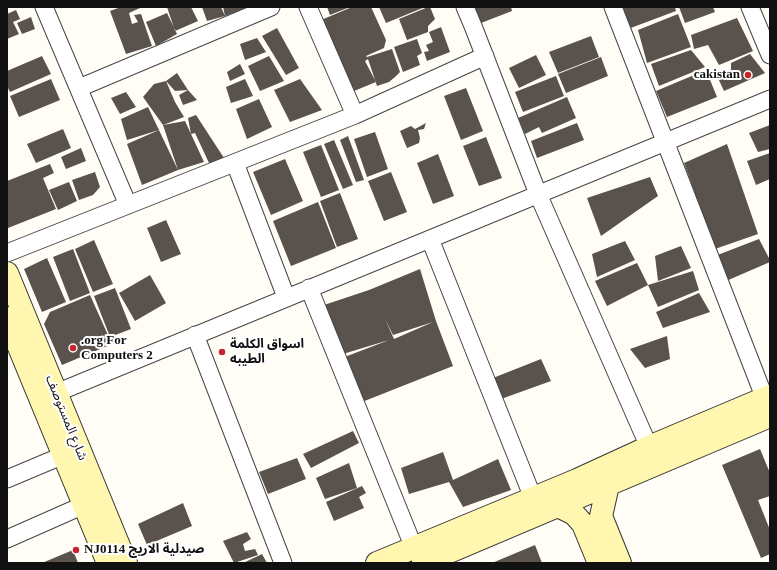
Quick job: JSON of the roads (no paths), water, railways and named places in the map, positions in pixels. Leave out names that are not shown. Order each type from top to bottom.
[{"type":"street","points":[[44,7],[128,205]]},
{"type":"street","points":[[79,88],[271,7]]},
{"type":"street","points":[[308,7],[355,115]]},
{"type":"street","points":[[465,7],[538,194],[649,447]]},
{"type":"street","points":[[613,7],[769,405]]},
{"type":"street","points":[[750,7],[770,55]]},
{"type":"street","points":[[7,253],[355,115],[485,56]]},
{"type":"street","points":[[56,393],[770,99]]},
{"type":"street","points":[[235,162],[286,297]]},
{"type":"street","points":[[430,239],[533,498]]},
{"type":"street","name":"شارع المستوصف","points":[[7,273],[126,563]]},
{"type":"street","points":[[309,288],[418,555]]},
{"type":"street","name":"شارع المستوصف","points":[[7,318],[108,563]]},
{"type":"street","points":[[195,335],[283,563]]},
{"type":"street","points":[[418,555],[533,498],[649,447],[769,405]]},
{"type":"street","points":[[377,563],[418,555],[558,506],[656,463],[769,405]]},
{"type":"street","points":[[7,479],[64,455]]},
{"type":"street","points":[[599,563],[592,520],[608,485]]},
{"type":"street","points":[[7,538],[84,505]]},
{"type":"street","points":[[558,506],[574,514],[592,520],[620,563]]},
{"type":"place","name":"cakistan","points":[[748,75]]},
{"type":"place","name":".org For Computers 2","points":[[73,348]]},
{"type":"place","name":"اسواق الكلمة الطيبه","points":[[222,352]]},
{"type":"place","name":"NJ0114 صيدلية الاريج","points":[[76,550]]}]
